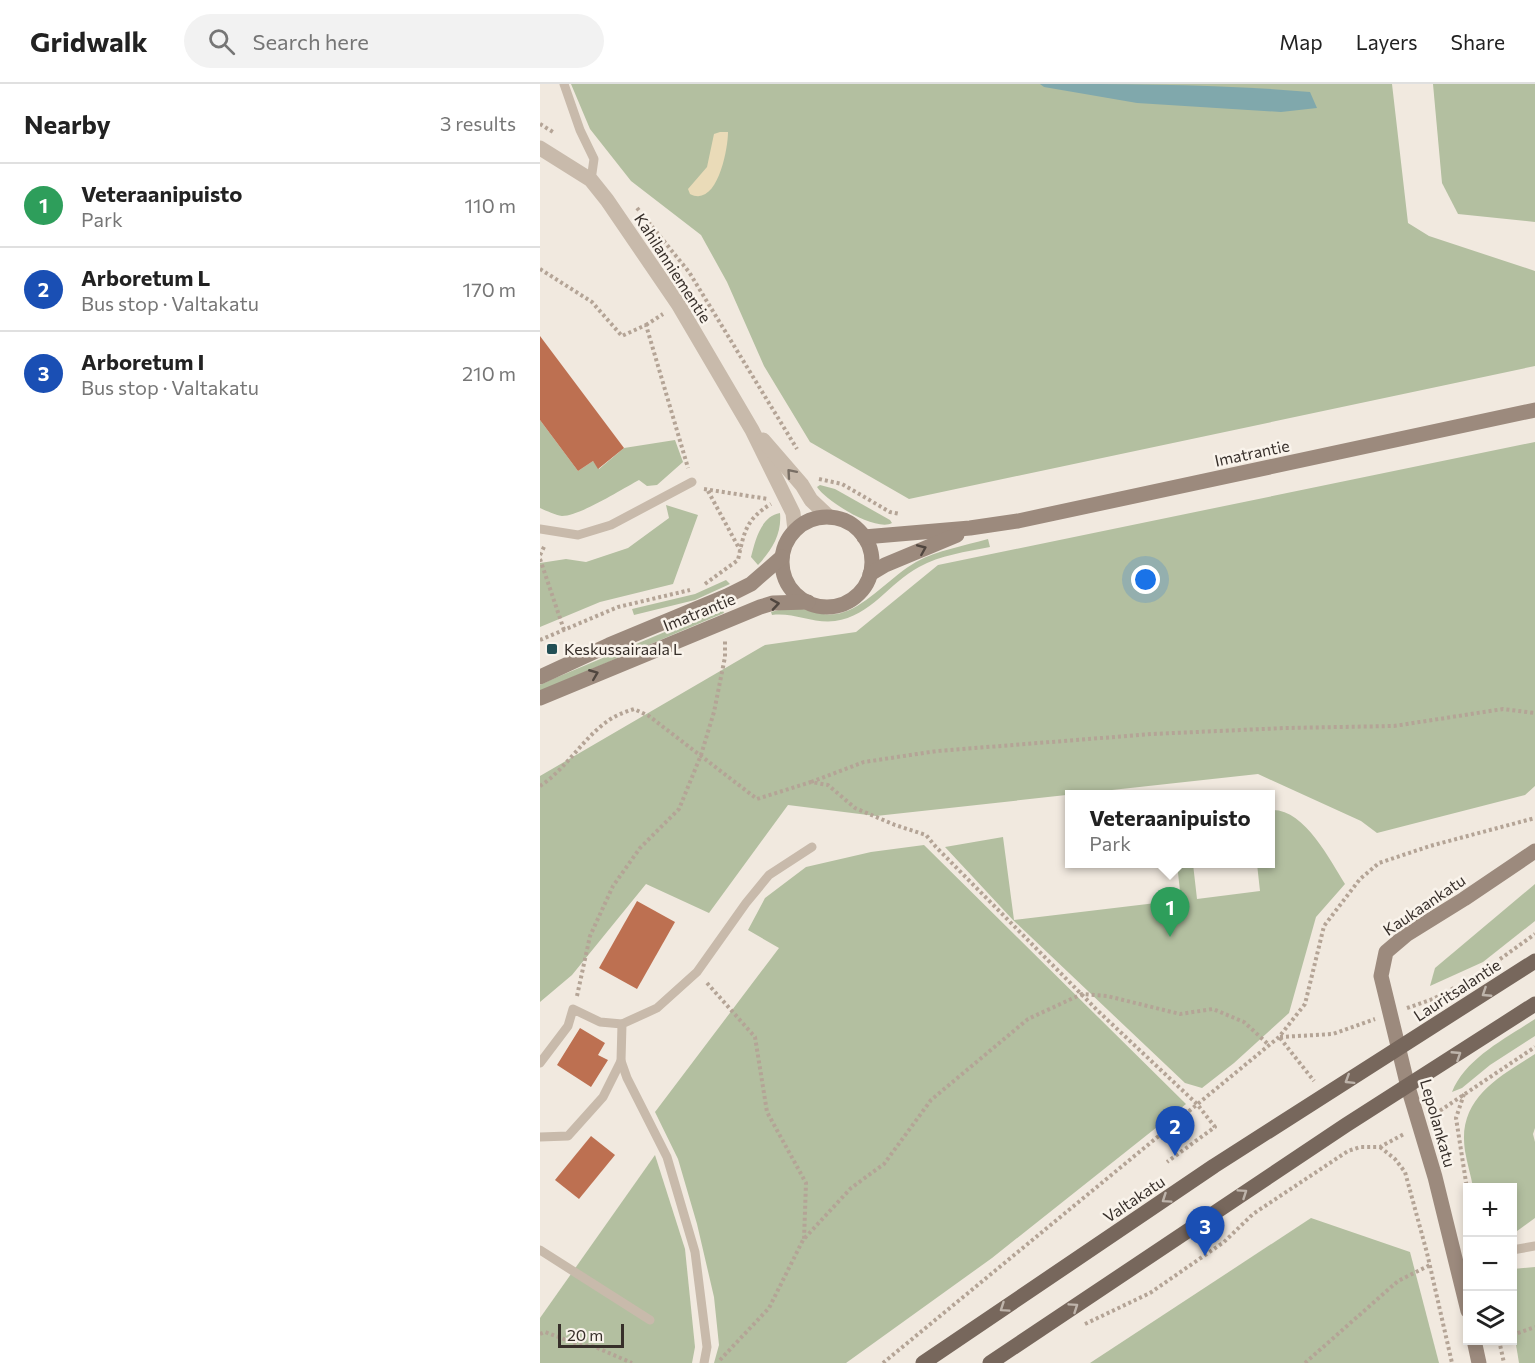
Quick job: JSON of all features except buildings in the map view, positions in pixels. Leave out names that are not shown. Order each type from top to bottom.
[{"type":"main road","name":"Lauritsalantie","points":[[1398,1050],[1535,961]]},
{"type":"main road","points":[[990,1363],[1346,1125],[1535,1004]]},
{"type":"main road","name":"Valtakatu","points":[[923,1363],[1214,1166],[1398,1050]]},
{"type":"street","name":"Kahilanniementie","points":[[540,148],[591,180],[678,304],[752,430],[793,513],[795,530]]},
{"type":"street","name":"Imatrantie","points":[[864,537],[976,528],[1018,521],[1535,410]]},
{"type":"street","name":"Kahilanniementie","points":[[752,430],[802,485],[811,500],[829,517]]},
{"type":"street","points":[[829,517],[849,523],[864,537],[870,555],[870,574],[856,596],[845,603],[820,606],[796,595],[783,571],[782,557],[785,545],[795,530],[813,519],[829,517]]},
{"type":"street","name":"Imatrantie","points":[[870,574],[885,565],[976,528]]},
{"type":"street","name":"Imatrantie","points":[[540,676],[727,596],[751,584],[782,557]]},
{"type":"street","name":"Imatrantie","points":[[540,698],[760,607],[773,603],[808,602]]},
{"type":"street","name":"Kaukaankatu","points":[[1398,1050],[1381,976],[1386,952],[1406,935],[1535,851]]},
{"type":"street","name":"Lepolankatu","points":[[1398,1050],[1462,1262],[1465,1291]]},
{"type":"street","points":[[1475,1345],[1479,1363]]},
{"type":"lane","points":[[564,84],[580,130],[594,159],[591,180]]},
{"type":"lane","points":[[540,529],[578,535],[600,529],[643,510],[692,482]]},
{"type":"lane","points":[[540,1063],[568,1026],[573,1008],[600,1022],[622,1024],[657,1008],[697,972],[769,875],[812,847]]},
{"type":"lane","points":[[622,1024],[621,1061],[627,1078],[667,1157],[695,1252],[708,1347],[704,1363]]},
{"type":"lane","points":[[540,1137],[568,1136],[603,1096],[621,1061]]},
{"type":"lane","points":[[1517,1249],[1535,1246]]},
{"type":"lane","points":[[540,1250],[650,1320]]},
{"type":"path","points":[[540,269],[592,302],[622,336],[646,325],[692,482],[707,490],[776,501],[756,513],[744,533],[738,560],[701,587]]},
{"type":"path","points":[[802,485],[815,478],[842,484],[890,512],[902,514]]},
{"type":"path","points":[[707,490],[740,550]]},
{"type":"path","points":[[540,560],[564,630]]},
{"type":"path","points":[[540,640],[618,607],[691,589]]},
{"type":"path","points":[[573,1008],[590,936],[614,886],[640,848],[679,810],[701,755],[714,712],[725,657],[724,637]]},
{"type":"path","points":[[540,786],[555,777],[585,741],[615,716],[634,709],[649,716],[757,799],[864,762],[938,751],[1152,734],[1394,726],[1503,709],[1535,713]]},
{"type":"path","points":[[811,782],[828,785],[855,808],[926,835],[1082,994],[1197,1104],[1215,1126],[1167,1162]]},
{"type":"path","points":[[883,1363],[1279,1037],[1305,1004],[1324,926],[1360,879],[1379,864],[1419,849],[1535,818]]},
{"type":"path","points":[[1493,964],[1535,934]]},
{"type":"path","points":[[697,972],[755,1037],[767,1112],[806,1183],[804,1240]]},
{"type":"path","points":[[1279,1037],[1333,1034],[1433,999],[1460,985]]},
{"type":"path","points":[[717,1363],[769,1308],[804,1240],[851,1188],[884,1164],[931,1100],[1028,1018],[1082,994],[1107,996],[1180,1014],[1213,1009],[1244,1022],[1269,1045]]},
{"type":"path","points":[[1380,1148],[1535,1047]]},
{"type":"path","points":[[1465,1094],[1456,1118],[1465,1183]]},
{"type":"path","points":[[1082,1326],[1150,1293],[1224,1242],[1253,1214],[1348,1151],[1360,1147],[1380,1148],[1395,1159],[1405,1172],[1430,1265],[1452,1363]]},
{"type":"path","points":[[1305,1363],[1398,1281],[1430,1265]]},
{"type":"path","points":[[1517,1333],[1535,1327]]},
{"type":"path","points":[[540,1334],[545,1332],[580,1345],[593,1346],[632,1363]]},
{"type":"path","points":[[1500,1345],[1504,1363]]},
{"type":"green space","points":[[571,84],[1392,84],[1408,223],[1429,236],[1535,271],[1535,366],[909,499],[810,442],[764,366],[727,282],[701,235],[631,181],[590,129]]},
{"type":"green space","points":[[1433,84],[1535,84],[1535,222],[1458,214],[1442,183]]},
{"type":"green space","points":[[540,420],[578,471],[593,461],[599,469],[624,448],[675,440],[683,462],[657,485],[647,486],[639,480],[579,512],[557,515],[540,508]]},
{"type":"green space","points":[[1535,442],[1535,786],[1525,795],[1377,833],[1361,821],[1258,774],[1112,790],[1065,790],[1065,795],[876,816],[788,805],[709,913],[646,884],[572,975],[540,1002],[540,776],[765,645],[856,632],[938,565]]},
{"type":"green space","points":[[820,485],[835,489],[892,523],[885,525],[875,523],[852,514],[822,493],[817,487]]},
{"type":"green space","points":[[666,505],[698,515],[673,584],[600,602],[540,627],[540,563],[566,559],[586,562],[628,548],[669,518]]},
{"type":"green space","points":[[780,513],[778,535],[768,554],[758,565],[751,557],[757,537],[768,519]]},
{"type":"green space","points":[[988,539],[990,547],[944,557],[919,567],[898,581],[869,606],[848,618],[827,621],[772,615],[771,612],[791,608],[824,614],[844,612],[871,597],[916,562],[942,551]]},
{"type":"green space","points":[[726,580],[730,584],[695,600],[634,615],[632,609],[695,594]]},
{"type":"green space","points":[[722,608],[724,613],[540,691],[540,685],[555,678]]},
{"type":"green space","points":[[1275,811],[1294,817],[1305,826],[1324,850],[1345,884],[1316,917],[1289,1013],[1234,1063],[1202,1088],[1185,1083],[1013,920],[945,847],[1003,837],[1014,920],[1181,900],[1177,868],[1193,868],[1197,899],[1260,891],[1257,868],[1275,868]]},
{"type":"green space","points":[[924,845],[1186,1104],[992,1258],[846,1363],[714,1363],[719,1345],[714,1297],[697,1224],[678,1159],[655,1112],[779,948],[748,930],[765,898],[806,867],[871,852]]},
{"type":"green space","points":[[1535,884],[1535,921],[1483,962],[1430,986],[1435,968]]},
{"type":"green space","points":[[1535,1019],[1535,1036],[1490,1065],[1462,1088],[1452,1092],[1458,1080],[1477,1059]]},
{"type":"green space","points":[[1535,1054],[1535,1128],[1533,1134],[1535,1142],[1535,1218],[1517,1231],[1517,1183],[1472,1183],[1465,1151],[1464,1133],[1467,1117],[1483,1092],[1507,1072]]},
{"type":"green space","points":[[655,1155],[685,1249],[695,1347],[692,1363],[540,1363],[540,1318]]},
{"type":"green space","points":[[1311,1218],[1410,1252],[1439,1363],[1090,1363]]},
{"type":"green space","points":[[1535,1267],[1535,1363],[1519,1363],[1516,1345],[1517,1269]]},
{"type":"sand","points":[[728,132],[726,151],[719,175],[707,193],[699,196],[690,194],[688,189],[707,167],[714,134]]},
{"type":"water","points":[[1040,84],[1141,84],[1276,89],[1310,92],[1317,108],[1281,112],[1137,103],[1044,87]]},
{"type":"place","name":"Keskussairaala L","points":[[552,649]]},
{"type":"place","name":"Veteraanipuisto","points":[[1170,937]]},
{"type":"place","name":"Arboretum L","points":[[1175,1156]]},
{"type":"place","name":"Arboretum I","points":[[1205,1256]]}]
